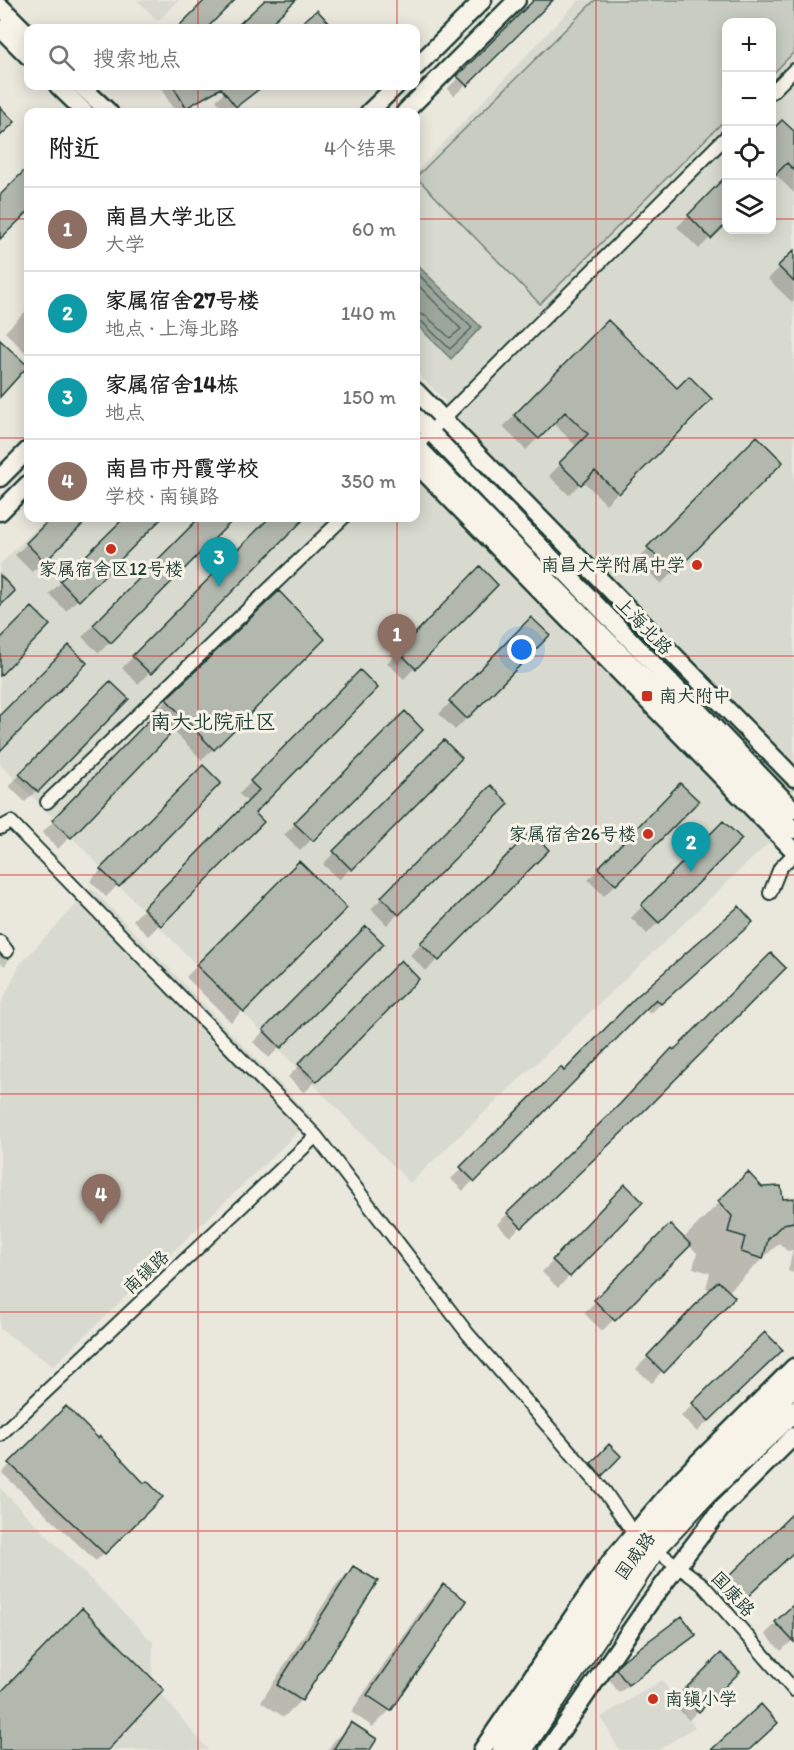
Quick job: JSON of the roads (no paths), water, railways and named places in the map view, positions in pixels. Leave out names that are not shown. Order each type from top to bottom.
[{"type":"main road","points":[[420,62],[483,0]]},
{"type":"main road","points":[[409,108],[517,0]]},
{"type":"main road","points":[[0,6],[24,30]]},
{"type":"main road","points":[[0,28],[24,52]]},
{"type":"main road","points":[[62,90],[81,108]]},
{"type":"main road","points":[[85,90],[105,108]]},
{"type":"main road","points":[[373,108],[392,90]]},
{"type":"main road","points":[[420,395],[794,778]]},
{"type":"main road","name":"上海北路","points":[[420,421],[794,810]]},
{"type":"main road","name":"上海北路","points":[[420,450],[794,830]]},
{"type":"main road","points":[[0,478],[24,454]]},
{"type":"main road","points":[[420,468],[794,852]]},
{"type":"main road","points":[[0,512],[24,488]]},
{"type":"main road","points":[[482,1750],[610,1562],[644,1542],[680,1480],[794,1367]]},
{"type":"main road","name":"国威路","points":[[503,1750],[644,1542],[690,1486],[794,1385]]},
{"type":"main road","name":"国威路","points":[[522,1750],[644,1542],[706,1494],[794,1411]]},
{"type":"main road","points":[[548,1750],[721,1509],[794,1436]]},
{"type":"street","points":[[776,87],[794,70]]},
{"type":"street","points":[[420,442],[722,141]]},
{"type":"street","points":[[47,802],[339,522]]},
{"type":"street","name":"国康路","points":[[0,828],[11,822],[316,1136],[468,1334],[605,1492],[644,1542],[702,1584],[794,1690]]},
{"type":"street","points":[[770,893],[780,868],[794,852]]},
{"type":"street","name":"南镇路","points":[[0,1435],[316,1136]]},
{"type":"water","points":[[420,268],[481,327],[451,359],[420,328]]},
{"type":"tunnel","points":[[0,963],[7,951]]},
{"type":"place","name":"家属宿舍区12号楼","points":[[111,549]]},
{"type":"place","name":"南昌大学附属中学","points":[[697,565]]},
{"type":"place","name":"家属宿舍14栋","points":[[219,587]]},
{"type":"place","name":"南昌大学北区","points":[[397,664]]},
{"type":"place","name":"南大附中","points":[[647,696]]},
{"type":"place","name":"家属宿舍26号楼","points":[[648,834]]},
{"type":"place","name":"家属宿舍27号楼","points":[[691,872]]},
{"type":"place","name":"南昌市丹霞学校","points":[[101,1224]]},
{"type":"place","name":"南镇小学","points":[[653,1699]]},
{"type":"district","name":"南大北院社区","points":[[213,721]]}]
